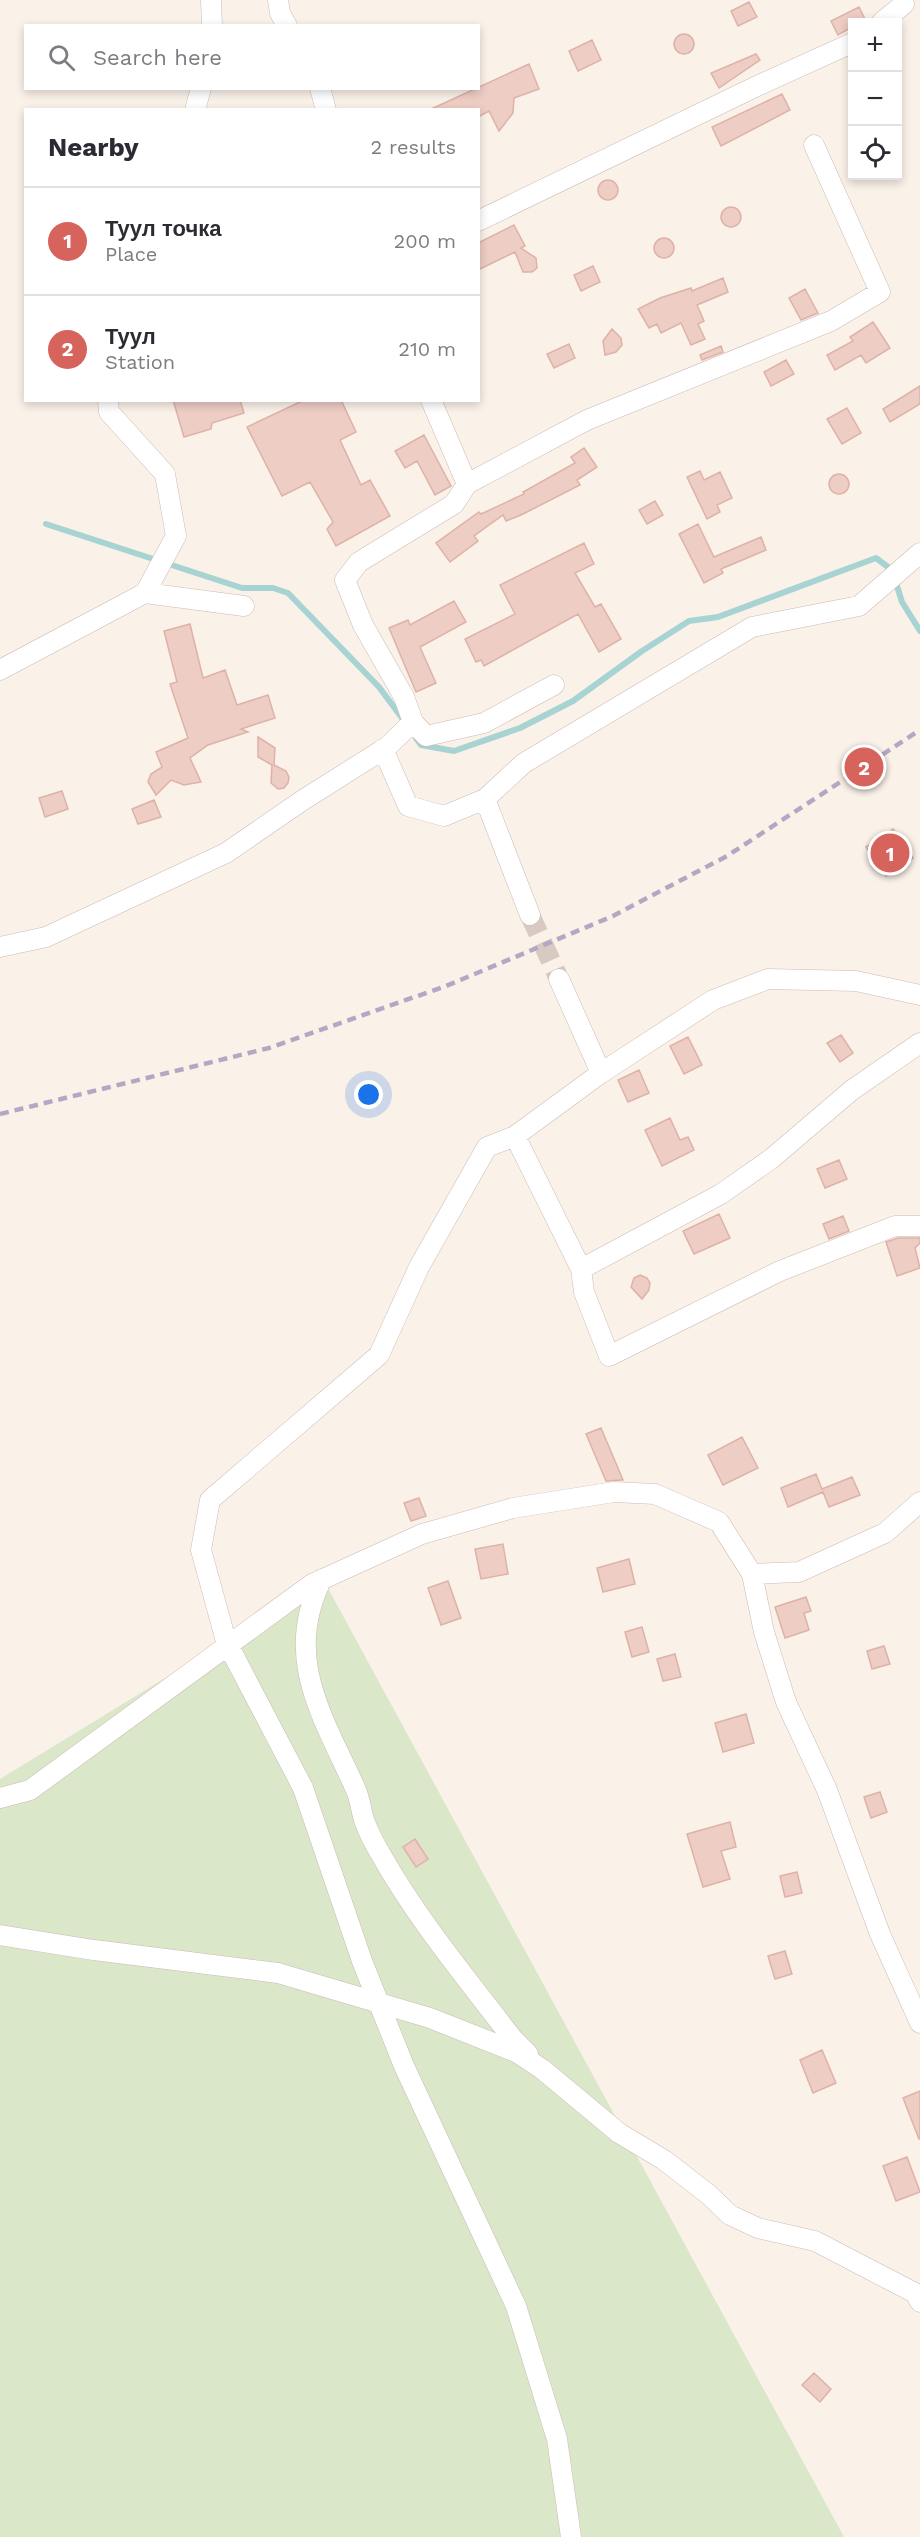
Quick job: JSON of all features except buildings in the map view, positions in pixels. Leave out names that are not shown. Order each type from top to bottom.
[{"type":"street","points":[[211,0],[212,24]]},
{"type":"street","points":[[278,0],[280,13],[286,24]]},
{"type":"street","points":[[888,18],[908,5]]},
{"type":"street","points":[[480,219],[848,45]]},
{"type":"street","points":[[196,108],[200,90]]},
{"type":"street","points":[[321,90],[325,108]]},
{"type":"street","points":[[554,686],[484,723],[426,736],[409,726],[404,697],[363,624],[345,580],[359,562],[454,504],[467,484],[586,420],[831,321],[880,292],[814,145]]},
{"type":"street","points":[[0,670],[145,592],[176,536],[165,474],[109,412],[108,402]]},
{"type":"street","points":[[432,402],[467,484]]},
{"type":"street","points":[[383,749],[408,806],[444,816],[485,799],[524,763],[752,627],[859,606],[920,553]]},
{"type":"street","points":[[145,592],[244,606]]},
{"type":"street","points":[[0,947],[46,937],[226,853],[383,749],[409,726]]},
{"type":"street","points":[[485,799],[530,915]]},
{"type":"street","points":[[572,2537],[557,2439],[516,2306],[404,2066],[379,2003],[303,1788],[229,1645],[201,1550],[210,1500],[379,1355],[419,1268],[487,1147],[515,1136],[601,1073],[713,1000],[768,979],[856,981],[920,995]]},
{"type":"street","points":[[559,980],[601,1073]]},
{"type":"street","points":[[581,1269],[721,1194],[771,1159],[852,1090],[920,1043]]},
{"type":"street","points":[[515,1136],[581,1269],[584,1292],[609,1356],[780,1271],[895,1226],[920,1226]]},
{"type":"street","points":[[0,1798],[30,1790],[312,1584],[322,1579],[422,1534],[513,1508],[614,1492],[654,1494],[719,1522],[752,1574],[764,1632],[786,1702],[827,1790],[880,1934],[920,2023]]},
{"type":"street","points":[[752,1574],[800,1572],[885,1533],[915,1509]]},
{"type":"street","points":[[322,1579],[306,1624],[304,1644],[309,1682],[334,1747],[357,1791],[364,1821],[380,1853],[421,1917],[513,2039],[542,2069],[619,2133],[664,2160],[708,2194],[730,2215],[758,2228],[815,2241],[915,2293],[920,2302]]},
{"type":"street","points":[[0,1935],[94,1950],[278,1973],[430,2018],[516,2052],[542,2069]]},
{"type":"green space","points":[[324,1581],[844,2537],[0,2537],[0,1779]]},
{"type":"waterway","points":[[46,524],[242,588],[273,588],[288,593],[379,687],[405,722]]},
{"type":"waterway","points":[[416,738],[421,745],[454,751],[520,728],[573,701],[642,651],[689,621],[718,617],[876,558],[892,570],[902,602],[920,631]]},
{"type":"tunnel","points":[[530,915],[559,979]]},
{"type":"railway","points":[[0,1114],[269,1048],[446,986],[613,916],[727,856],[920,730]]},
{"type":"place","name":"Туул","points":[[864,767]]},
{"type":"place","name":"Туул точка","points":[[890,853]]}]
